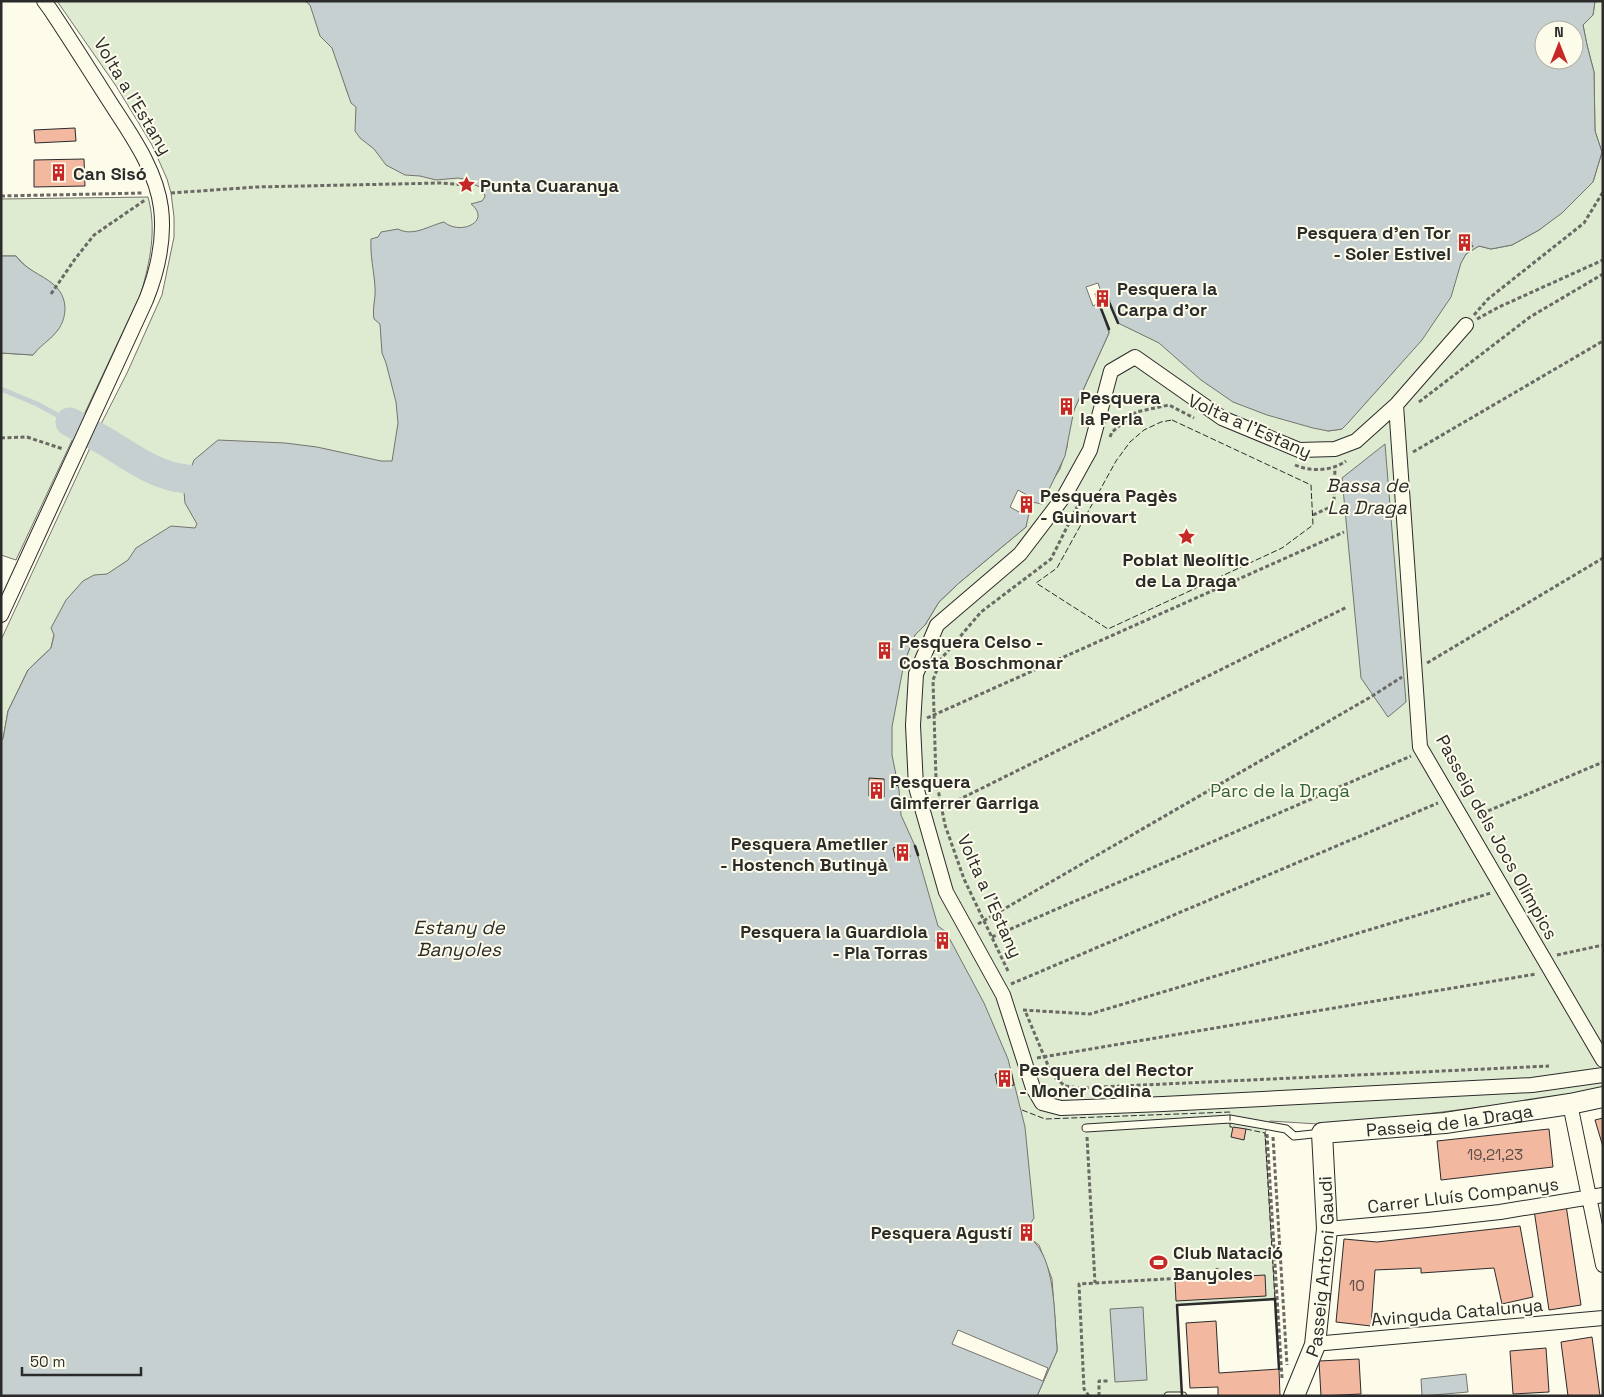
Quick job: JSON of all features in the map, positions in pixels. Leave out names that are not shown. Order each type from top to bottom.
[{"type":"street","points":[[1,615],[156,275],[162,227],[161,206],[164,191],[151,174],[137,145],[44,1]]},
{"type":"street","points":[[1466,325],[1396,405],[1356,441],[1335,449],[1299,450],[1222,418],[1135,358],[1112,371],[1090,450],[1065,495],[1020,554],[937,625],[916,674],[913,725],[916,787],[946,892],[1000,989],[1032,1088],[1042,1103],[1061,1108],[1270,1099],[1532,1085],[1603,1075]]},
{"type":"street","points":[[1396,405],[1397,419]]},
{"type":"street","name":"Passeig dels Jocs Olímpics","points":[[1397,419],[1410,672],[1420,747],[1603,1060]]},
{"type":"street","name":"Passeig de la Draga","points":[[1322,1133],[1445,1123],[1570,1104],[1603,1097]]},
{"type":"street","points":[[1570,1104],[1596,1197],[1603,1265]]},
{"type":"street","name":"Passeig Antoni Gaudi","points":[[1288,1389],[1309,1363],[1315,1342],[1327,1229],[1322,1133]]},
{"type":"street","name":"Carrer Lluís Companys","points":[[1327,1229],[1446,1218],[1596,1197]]},
{"type":"street","name":"Avinguda Catalunya","points":[[1315,1342],[1325,1343],[1603,1318]]},
{"type":"lane","points":[[1086,1128],[1230,1119],[1269,1126]]},
{"type":"lane","name":"Passeig de la Draga","points":[[1269,1126],[1286,1130],[1294,1136],[1322,1133]]},
{"type":"lane","points":[[1168,1396],[1184,1396]]},
{"type":"path","points":[[1,196],[256,187],[440,183],[466,185]]},
{"type":"path","points":[[164,191],[170,200]]},
{"type":"path","points":[[52,294],[94,235],[132,208],[164,191]]},
{"type":"path","points":[[1466,325],[1488,299],[1584,223],[1603,192]]},
{"type":"path","points":[[1470,244],[1474,249]]},
{"type":"path","points":[[1466,325],[1500,306],[1603,260]]},
{"type":"path","points":[[1397,419],[1530,317],[1603,274]]},
{"type":"path","points":[[1400,460],[1603,341]]},
{"type":"path","name":"Volta a l'Estany","points":[[1108,440],[1112,432],[1136,412],[1169,405],[1195,418]]},
{"type":"path","points":[[1069,409],[1074,410]]},
{"type":"path","points":[[1,438],[28,437],[77,450]]},
{"type":"path","points":[[1312,515],[1328,508],[1334,501],[1335,449]]},
{"type":"path","name":"Volta a l'Estany","points":[[1293,464],[1299,467],[1315,469],[1335,468],[1347,461]]},
{"type":"path","name":"Volta a l'Estany","points":[[1013,983],[964,879],[945,825],[936,779],[933,680],[942,659],[981,612],[1051,560],[1080,500]]},
{"type":"path","points":[[913,725],[1344,532]]},
{"type":"path","points":[[967,930],[1369,698],[1603,558]]},
{"type":"path","points":[[924,817],[1348,607]]},
{"type":"path","points":[[974,944],[1423,751]]},
{"type":"path","points":[[1464,821],[1603,762]]},
{"type":"path","points":[[1000,989],[1450,798]]},
{"type":"path","points":[[1007,1008],[1090,1014],[1504,890]]},
{"type":"path","points":[[1544,958],[1603,945]]},
{"type":"path","points":[[1024,1060],[1552,972]]},
{"type":"path","points":[[1021,1001],[1052,1075],[1064,1086],[1079,1088],[1556,1066]]},
{"type":"path","points":[[1269,1078],[1270,1099]]},
{"type":"path","points":[[1269,1126],[1288,1370]]},
{"type":"path","points":[[1269,1126],[1288,1389]]},
{"type":"path","points":[[1086,1128],[1095,1283]]},
{"type":"path","points":[[1089,1396],[1084,1389],[1079,1284],[1218,1276],[1217,1268]]},
{"type":"path","points":[[1099,1396],[1099,1381],[1108,1381]]},
{"type":"green space","points":[[57,1],[313,1],[320,6],[348,94],[460,161],[489,190],[400,460],[215,533],[54,635],[51,648],[28,670],[8,711],[1,741],[1,640],[162,295],[174,237],[171,193],[152,145],[116,86]]},
{"type":"green space","name":"Parc de la Draga","points":[[1595,1],[1603,1],[1603,1088],[1561,1097],[1386,1119],[1318,1124],[1270,1121],[1265,1133],[1275,1299],[1177,1305],[1182,1396],[1037,1396],[1057,1351],[1052,1279],[1039,1245],[1031,1239],[1011,1071],[941,937],[884,780],[879,665],[904,663],[915,635],[925,625],[939,602],[1026,527],[1027,511],[1032,502],[1050,485],[1060,469],[1067,447],[1068,433],[1074,410],[1109,333],[1100,306],[1109,302],[1150,322],[1328,431],[1342,429],[1395,370],[1466,254],[1479,246],[1491,249],[1512,245],[1539,230],[1561,213],[1593,182],[1602,152],[1595,131],[1594,72],[1584,24],[1593,15]]},
{"type":"green space","points":[[148,197],[151,209],[152,233],[147,269],[141,293],[16,560],[1,555],[1,353],[33,355],[38,347],[57,331],[55,286],[29,269],[16,256],[1,256],[1,199]]},
{"type":"water","name":"Estany de Banyoles","points":[[305,1],[1595,1],[1593,15],[1584,24],[1584,20],[1534,20],[1534,70],[1584,70],[1584,30],[1594,72],[1595,131],[1602,152],[1593,182],[1562,213],[1539,230],[1512,245],[1491,249],[1479,246],[1466,254],[1461,263],[1451,297],[1422,340],[1342,429],[1328,431],[1313,428],[1267,415],[1233,402],[1201,380],[1159,343],[1118,323],[1109,302],[1100,305],[1109,333],[1074,410],[1065,456],[1042,504],[1032,502],[1028,511],[1026,527],[939,602],[925,625],[915,635],[904,663],[892,727],[892,755],[899,790],[901,815],[915,846],[938,926],[946,932],[984,1003],[1008,1059],[1025,1127],[1034,1218],[1029,1226],[1031,1239],[1039,1248],[1049,1274],[1054,1304],[1057,1347],[1057,1351],[1037,1396],[1,1396],[1,741],[8,711],[28,670],[51,648],[54,635],[51,628],[66,600],[83,581],[94,575],[107,574],[128,560],[136,548],[171,526],[195,528],[197,524],[185,503],[184,492],[187,479],[194,460],[218,440],[285,443],[317,447],[381,461],[392,461],[398,423],[396,402],[382,353],[380,324],[374,319],[375,291],[371,239],[378,237],[381,232],[398,229],[409,232],[444,222],[458,227],[472,225],[478,216],[477,210],[471,204],[482,201],[485,197],[480,187],[469,180],[458,178],[436,180],[405,175],[386,165],[374,149],[360,138],[355,131],[356,107],[351,103],[332,48],[320,36],[310,5]]},
{"type":"water","points":[[1,256],[16,256],[24,265],[53,284],[62,294],[64,300],[64,319],[55,334],[33,355],[1,353]]},
{"type":"water","name":"Bassa de La Draga","points":[[1385,444],[1406,702],[1388,717],[1361,678],[1342,478]]},
{"type":"water","points":[[1143,1307],[1147,1380],[1115,1382],[1110,1309]]},
{"type":"water","points":[[1466,1374],[1468,1392],[1422,1396],[1421,1379]]},
{"type":"pier","points":[[1098,283],[1100,289],[1095,294],[1098,303],[1093,306],[1086,287]]},
{"type":"pier","points":[[1018,490],[1027,495],[1019,512],[1010,507]]},
{"type":"pier","points":[[958,1330],[1048,1368],[1043,1381],[952,1344]]},
{"type":"building","points":[[75,128],[76,141],[35,143],[34,130]]},
{"type":"building","name":"Can Sisó","points":[[84,159],[85,186],[34,187],[34,160]]},
{"type":"building","name":"Pesquera d'en Tor - Soler Estivel","points":[[1467,235],[1472,243],[1463,249],[1457,241]]},
{"type":"building","name":"Pesquera la Carpa d'or","points":[[1099,289],[1106,290],[1110,301],[1099,306],[1095,294]]},
{"type":"building","name":"Pesquera la Perla","points":[[1063,405],[1070,406],[1069,412],[1062,411]]},
{"type":"building","name":"Pesquera Pagès - Guinovart","points":[[1025,499],[1032,502],[1027,511],[1021,508]]},
{"type":"building","name":"Pesquera Celso - Costa Boschmonar","points":[[882,644],[892,649],[888,657],[878,652]]},
{"type":"building","name":"Pesquera Gimferrer Garriga","points":[[869,778],[884,779],[884,797],[869,796]]},
{"type":"building","name":"Pesquera Ametller - Hostench Butinyà","points":[[907,844],[910,857],[896,861],[893,848]]},
{"type":"building","name":"Pesquera la Guardiola - Pla Torras","points":[[945,936],[948,942],[938,947],[935,940]]},
{"type":"building","name":"Pesquera del Rector - Moner Codina","points":[[1011,1070],[1014,1085],[998,1088],[995,1074]]},
{"type":"building","points":[[1603,1118],[1603,1147],[1595,1120]]},
{"type":"building","points":[[1233,1127],[1246,1129],[1244,1140],[1231,1137]]},
{"type":"building","points":[[1549,1129],[1553,1167],[1441,1180],[1437,1141]]},
{"type":"building","points":[[1566,1205],[1581,1305],[1549,1310],[1534,1210]]},
{"type":"building","name":"Pesquera Agustí","points":[[1029,1226],[1031,1239],[1027,1239],[1027,1237],[1022,1238],[1020,1227]]},
{"type":"building","points":[[1520,1226],[1533,1297],[1502,1304],[1494,1268],[1421,1273],[1421,1268],[1375,1270],[1371,1326],[1336,1322],[1344,1239],[1377,1242]]},
{"type":"building","points":[[1265,1275],[1266,1296],[1176,1301],[1175,1280]]},
{"type":"building","points":[[1216,1321],[1219,1373],[1279,1369],[1280,1396],[1218,1396],[1218,1387],[1190,1388],[1186,1323]]},
{"type":"building","points":[[1592,1337],[1600,1396],[1568,1396],[1561,1342]]},
{"type":"building","points":[[1546,1348],[1549,1392],[1513,1394],[1510,1351]]},
{"type":"building","points":[[1359,1359],[1361,1394],[1321,1396],[1319,1361]]},
{"type":"waterway","points":[[1,389],[37,404],[70,422]]},
{"type":"waterway","points":[[70,422],[156,471],[187,479]]},
{"type":"fence","points":[[1172,420],[1311,485],[1313,525],[1282,548],[1108,629],[1036,583],[1057,568],[1116,461],[1130,442],[1144,430],[1161,422],[1172,420]]},
{"type":"fence","points":[[1022,1110],[1045,1119],[1230,1112],[1230,1127],[1233,1127]]},
{"type":"fence","points":[[1246,1129],[1265,1133],[1275,1299]]},
{"type":"wall","points":[[1109,302],[1118,323]]},
{"type":"wall","points":[[1100,306],[1109,329]]},
{"type":"wall","points":[[904,663],[907,657]]},
{"type":"wall","points":[[897,780],[897,785]]},
{"type":"wall","points":[[915,846],[918,855]]},
{"type":"wall","points":[[1182,1396],[1177,1305],[1275,1299],[1279,1369]]},
{"type":"place","name":"Can Sisó","points":[[59,173]]},
{"type":"place","name":"Punta Cuaranya","points":[[466,185]]},
{"type":"place","name":"Pesquera d'en Tor - Soler Estivel","points":[[1465,242]]},
{"type":"place","name":"Pesquera la Carpa d'or","points":[[1103,298]]},
{"type":"place","name":"Pesquera la Perla","points":[[1066,407]]},
{"type":"place","name":"Pesquera Pagès - Guinovart","points":[[1026,505]]},
{"type":"place","name":"Poblat Neolític de La Draga","points":[[1186,536]]},
{"type":"place","name":"Pesquera Celso - Costa Boschmonar","points":[[885,651]]},
{"type":"place","name":"Pesquera Gimferrer Garriga","points":[[876,791]]},
{"type":"place","name":"Pesquera Ametller - Hostench Butinyà","points":[[902,853]]},
{"type":"place","name":"Pesquera la Guardiola - Pla Torras","points":[[942,941]]},
{"type":"place","name":"Pesquera del Rector - Moner Codina","points":[[1005,1079]]},
{"type":"place","name":"Pesquera Agustí","points":[[1026,1232]]},
{"type":"place","name":"Club Natació Banyoles","points":[[1159,1262]]}]
